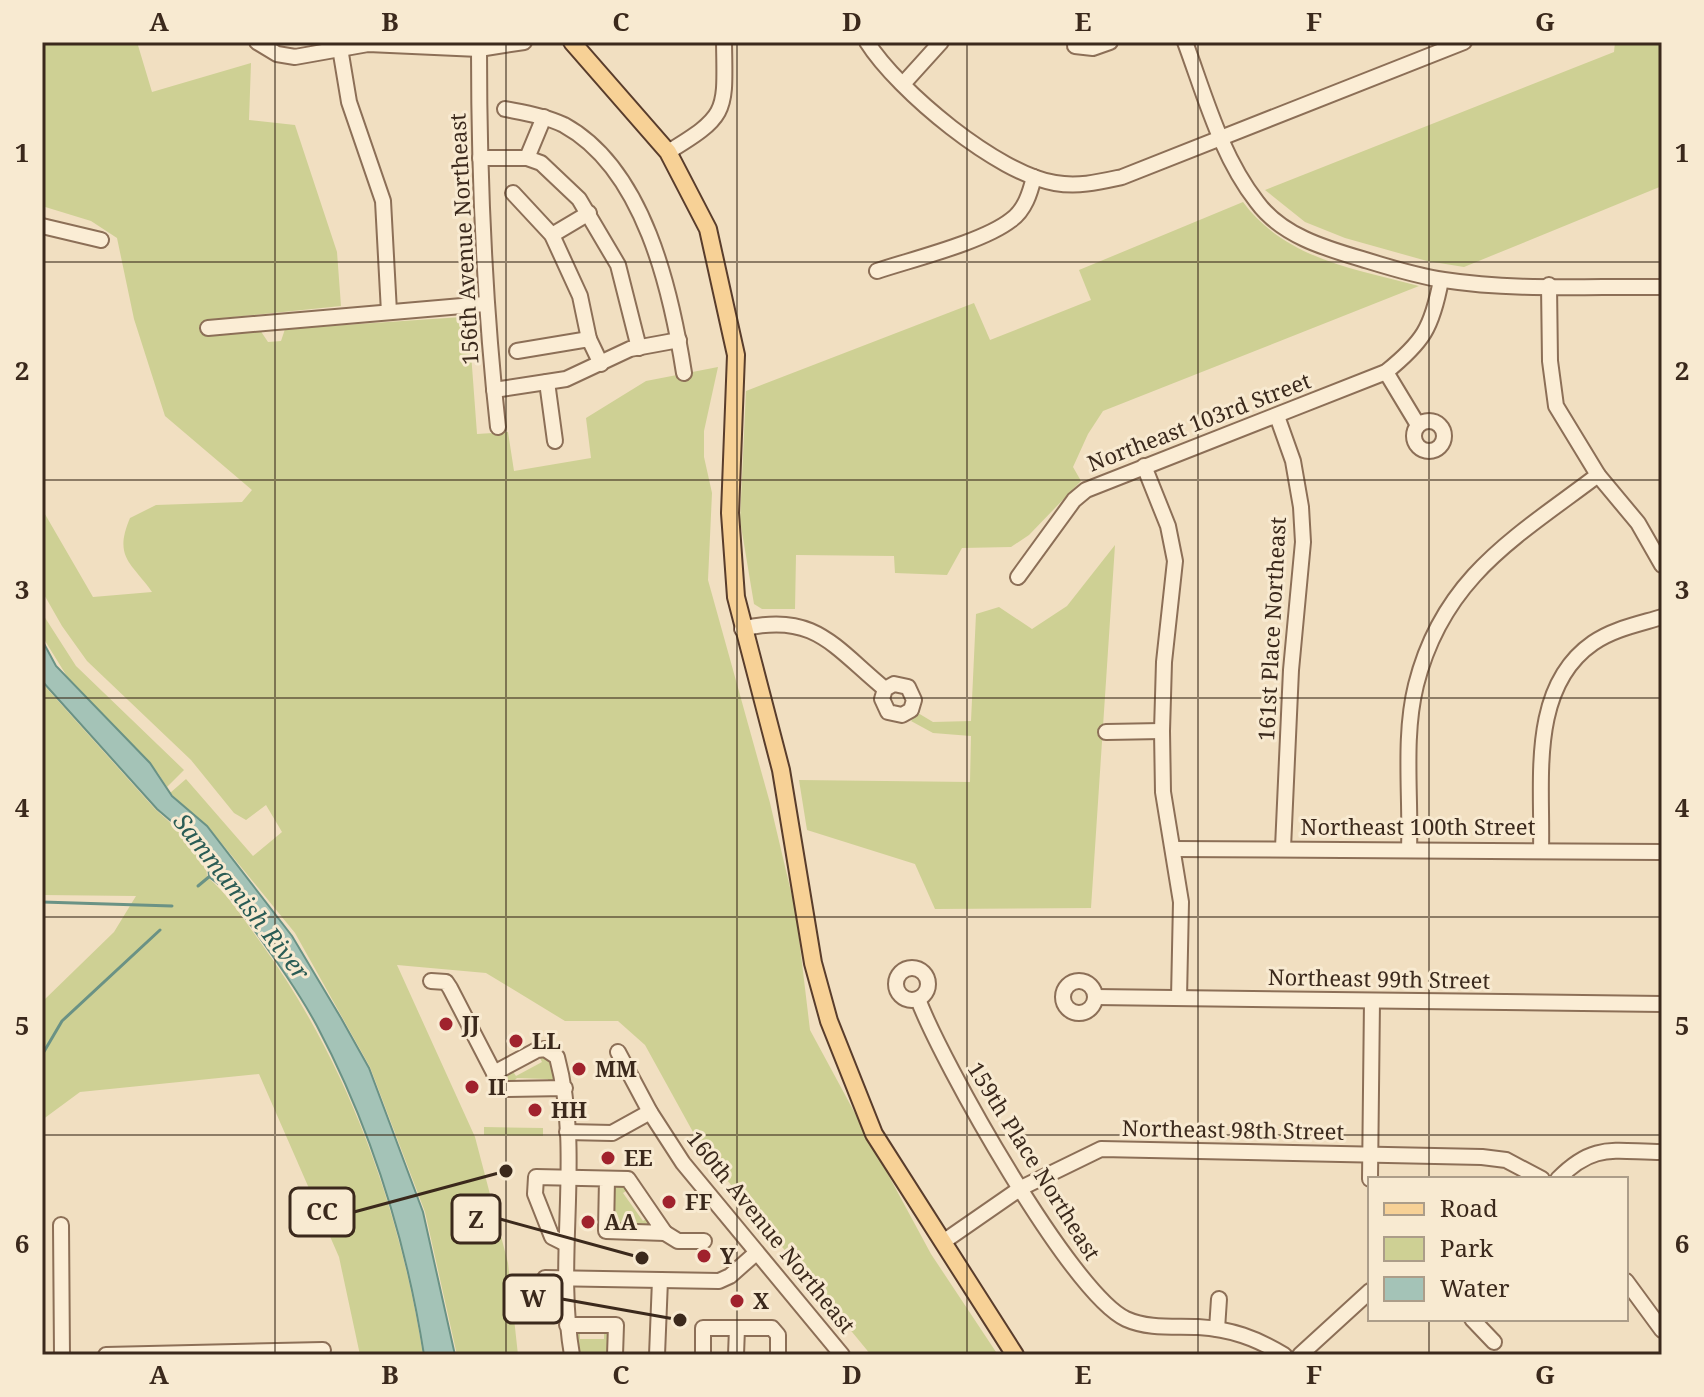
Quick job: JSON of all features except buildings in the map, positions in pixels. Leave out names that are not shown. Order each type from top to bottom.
[{"type":"main road","points":[[572,42],[668,152],[708,229],[736,355],[730,527],[742,629],[781,770],[813,963],[829,1021],[874,1134],[1015,1355]]},
{"type":"street","points":[[260,44],[277,54],[295,57],[368,44],[479,49],[524,42]]},
{"type":"street","points":[[668,152],[708,128],[722,108],[724,42]]},
{"type":"street","points":[[867,42],[903,84],[954,131],[1034,177],[1081,186],[1122,177],[1464,42]]},
{"type":"street","points":[[903,84],[941,42]]},
{"type":"street","points":[[1075,46],[1093,48],[1110,42]]},
{"type":"street","points":[[1185,42],[1221,139],[1242,182],[1259,205],[1278,223],[1335,252],[1441,280],[1662,287]]},
{"type":"street","points":[[340,48],[349,102],[383,201],[389,312]]},
{"type":"street","name":"156th Avenue Northeast","points":[[479,49],[485,304],[498,427]]},
{"type":"street","points":[[505,109],[544,117],[580,136],[616,175],[633,201],[656,248],[684,373]]},
{"type":"street","points":[[527,158],[544,117]]},
{"type":"street","points":[[480,158],[527,158],[557,174],[589,213],[618,265],[639,348]]},
{"type":"street","points":[[877,271],[992,231],[1011,220],[1024,208],[1034,177]]},
{"type":"street","points":[[513,193],[552,235],[580,296],[589,339],[601,364]]},
{"type":"street","points":[[552,235],[589,213]]},
{"type":"street","points":[[42,226],[101,240]]},
{"type":"street","name":"Northeast 103rd Street","points":[[1018,577],[1074,500],[1086,490],[1386,372],[1417,346],[1429,325],[1441,280]]},
{"type":"street","points":[[1549,285],[1550,361],[1556,406],[1598,475],[1638,523],[1662,565]]},
{"type":"street","points":[[208,328],[485,304]]},
{"type":"street","points":[[517,351],[589,339]]},
{"type":"street","points":[[494,390],[566,379],[639,348],[679,340]]},
{"type":"street","points":[[1386,372],[1418,425]]},
{"type":"street","points":[[547,382],[555,441]]},
{"type":"street","name":"161st Place Northeast","points":[[1277,416],[1293,461],[1303,542],[1291,670],[1283,848]]},
{"type":"street","points":[[1144,466],[1168,526],[1175,561],[1162,731],[1163,792],[1181,902],[1179,998]]},
{"type":"street","points":[[1409,849],[1411,724],[1416,687],[1441,622],[1457,592],[1479,568],[1598,475]]},
{"type":"street","points":[[1541,850],[1544,724],[1548,704],[1559,683],[1591,643],[1611,632],[1662,617]]},
{"type":"street","points":[[742,629],[767,622],[810,627],[885,689]]},
{"type":"street","points":[[1106,732],[1162,731]]},
{"type":"street","name":"Northeast 100th Street","points":[[1173,849],[1662,852]]},
{"type":"street","points":[[431,981],[446,982],[503,1089],[565,1088]]},
{"type":"street","name":"Northeast 99th Street","points":[[1095,997],[1662,1004]]},
{"type":"street","name":"159th Place Northeast","points":[[918,999],[936,1045],[1021,1188],[1087,1286],[1104,1305],[1140,1324],[1217,1329]]},
{"type":"street","points":[[1370,1177],[1372,1001]]},
{"type":"street","points":[[494,1073],[545,1049],[557,1057],[565,1088],[565,1278],[572,1355]]},
{"type":"street","name":"160th Avenue Northeast","points":[[618,1052],[650,1112],[683,1163],[842,1355]]},
{"type":"street","points":[[567,1132],[612,1133],[650,1112]]},
{"type":"street","name":"Northeast 98th Street","points":[[943,1242],[1021,1188],[1101,1149],[1506,1160],[1538,1177]]},
{"type":"street","points":[[1560,1177],[1583,1156],[1598,1151],[1662,1152]]},
{"type":"street","points":[[566,1244],[552,1237],[535,1194],[536,1177],[628,1179],[665,1233],[678,1241],[704,1241]]},
{"type":"street","points":[[607,1179],[606,1231],[665,1233]]},
{"type":"street","points":[[61,1225],[62,1355]]},
{"type":"street","points":[[545,1278],[719,1281],[730,1276],[756,1253]]},
{"type":"street","points":[[657,1355],[660,1280]]},
{"type":"street","points":[[1628,1284],[1662,1330]]},
{"type":"street","points":[[1300,1355],[1368,1293]]},
{"type":"street","points":[[1219,1299],[1217,1329],[1256,1338],[1284,1355]]},
{"type":"street","points":[[1649,1311],[1662,1302]]},
{"type":"street","points":[[1474,1321],[1494,1342]]},
{"type":"street","points":[[567,1325],[616,1325],[615,1355]]},
{"type":"street","points":[[703,1355],[703,1328],[772,1328],[778,1335],[778,1355]]},
{"type":"street","points":[[736,1355],[737,1328]]},
{"type":"street","points":[[106,1355],[323,1350]]},
{"type":"green space","points":[[42,42],[137,42],[152,92],[251,63],[249,120],[295,125],[337,252],[341,306],[214,319],[210,331],[260,330],[268,342],[281,341],[285,329],[462,317],[465,327],[469,326],[477,434],[508,432],[514,471],[591,458],[586,418],[646,381],[718,367],[704,431],[704,457],[712,493],[708,580],[770,803],[796,913],[810,1030],[931,1254],[998,1355],[871,1355],[704,1152],[645,1045],[618,1021],[565,1021],[486,973],[397,965],[475,1137],[508,1263],[518,1355],[457,1355],[425,1212],[370,1067],[295,933],[210,829],[170,793],[186,779],[253,856],[282,832],[266,805],[246,820],[234,813],[191,760],[87,661],[42,591],[42,509],[93,597],[152,592],[124,551],[125,531],[130,518],[156,505],[242,502],[252,490],[165,416],[134,319],[117,238],[91,221],[42,206]]},
{"type":"green space","points":[[1615,42],[1662,42],[1662,186],[1464,267],[1427,261],[1345,238],[1305,222],[1265,190],[1614,52]]},
{"type":"green space","points":[[1243,202],[1279,237],[1300,249],[1346,267],[1419,286],[1103,411],[1073,467],[1081,481],[1029,535],[1011,547],[962,548],[947,575],[895,573],[894,556],[796,555],[795,609],[762,609],[754,604],[740,520],[746,391],[974,303],[990,340],[1091,300],[1079,270]]},
{"type":"green space","points":[[1115,545],[1091,908],[935,909],[915,864],[807,830],[799,780],[970,782],[971,736],[933,733],[911,721],[918,713],[933,722],[971,721],[976,614],[999,607],[1032,629],[1067,606]]},
{"type":"green space","points":[[42,613],[76,666],[184,770],[167,787],[158,773],[68,678],[42,636]]},
{"type":"green space","points":[[42,683],[155,809],[184,835],[206,864],[207,877],[229,900],[261,943],[320,1037],[366,1139],[385,1192],[413,1300],[423,1355],[360,1355],[339,1257],[259,1074],[80,1092],[42,1120],[42,1002],[114,932],[136,896],[42,895]]},
{"type":"green space","points":[[539,1056],[551,1057],[558,1079],[549,1085],[548,1079],[517,1078],[512,1083],[506,1078],[512,1070],[516,1076],[542,1062]]},
{"type":"green space","points":[[484,1127],[543,1128],[543,1136],[484,1135]]},
{"type":"green space","points":[[622,1184],[629,1189],[623,1193],[643,1221],[649,1217],[647,1226],[613,1226],[613,1188]]},
{"type":"green space","points":[[573,1330],[580,1331],[580,1339],[604,1339],[604,1331],[610,1331],[608,1355],[574,1355]]},
{"type":"water","name":"Sammamish River","points":[[42,640],[56,666],[150,763],[172,796],[207,826],[292,936],[341,1018],[369,1068],[423,1212],[455,1355],[424,1355],[407,1270],[384,1186],[354,1104],[307,1008],[225,889],[209,877],[208,863],[185,833],[157,809],[42,681]]},
{"type":"waterway","name":"Sammamish River","points":[[198,886],[210,876]]},
{"type":"waterway","points":[[42,902],[172,906]]},
{"type":"waterway","points":[[42,1055],[62,1021],[160,930]]},
{"type":"place","name":"JJ","points":[[446,1024]]},
{"type":"place","name":"LL","points":[[516,1041]]},
{"type":"place","name":"MM","points":[[579,1069]]},
{"type":"place","name":"II","points":[[472,1087]]},
{"type":"place","name":"HH","points":[[535,1110]]},
{"type":"place","name":"EE","points":[[608,1158]]},
{"type":"place","name":"CC","points":[[506,1171]]},
{"type":"place","name":"FF","points":[[669,1202]]},
{"type":"place","name":"AA","points":[[588,1222]]},
{"type":"place","name":"Y","points":[[704,1256]]},
{"type":"place","name":"Z","points":[[642,1258]]},
{"type":"place","name":"X","points":[[737,1301]]},
{"type":"place","name":"W","points":[[680,1320]]}]
